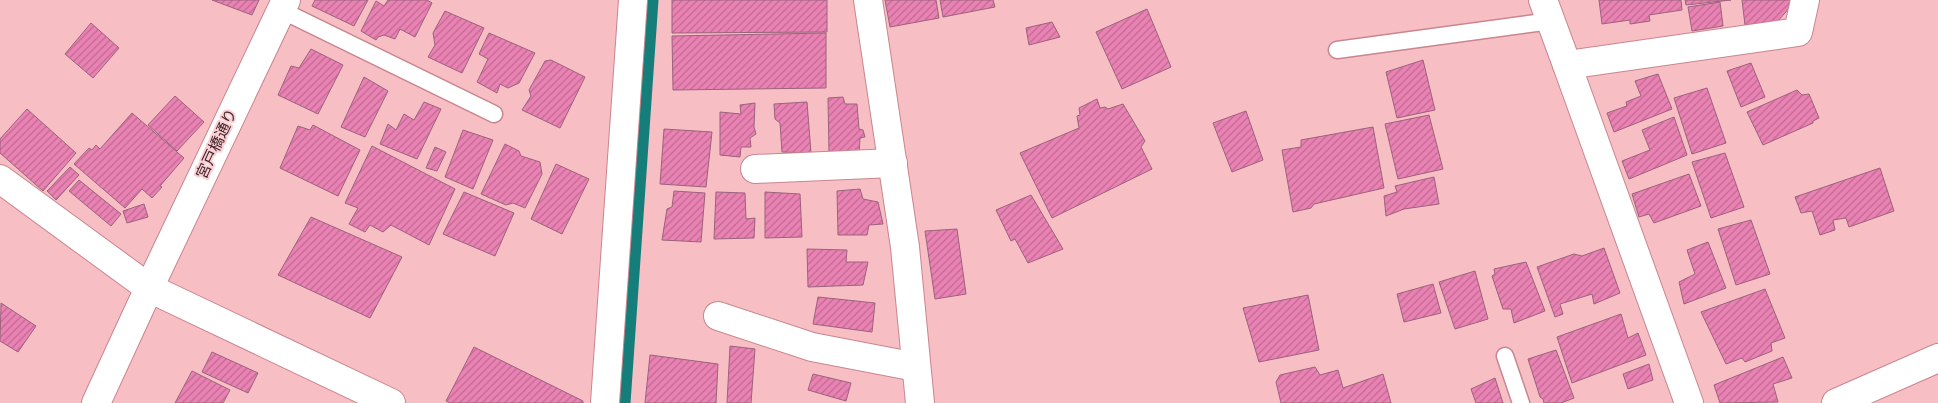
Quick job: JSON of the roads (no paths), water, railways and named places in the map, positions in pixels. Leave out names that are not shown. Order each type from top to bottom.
[{"type":"street","points":[[605,403],[633,0]]},
{"type":"street","points":[[868,0],[905,247],[920,403]]},
{"type":"street","points":[[1567,65],[1798,32],[1805,0]]},
{"type":"street","name":"宮戸橋通り","points":[[96,403],[148,288],[283,5]]},
{"type":"street","points":[[1547,11],[1690,403]]},
{"type":"street","points":[[755,169],[893,163]]},
{"type":"street","points":[[0,178],[148,288],[391,403]]},
{"type":"street","points":[[718,316],[812,347],[916,366]]},
{"type":"street","points":[[1836,403],[1865,397],[1938,358]]},
{"type":"lane","points":[[283,5],[494,114]]},
{"type":"lane","points":[[1337,50],[1547,11]]},
{"type":"lane","points":[[1505,356],[1521,403]]},
{"type":"waterway","points":[[625,403],[653,0]]}]
